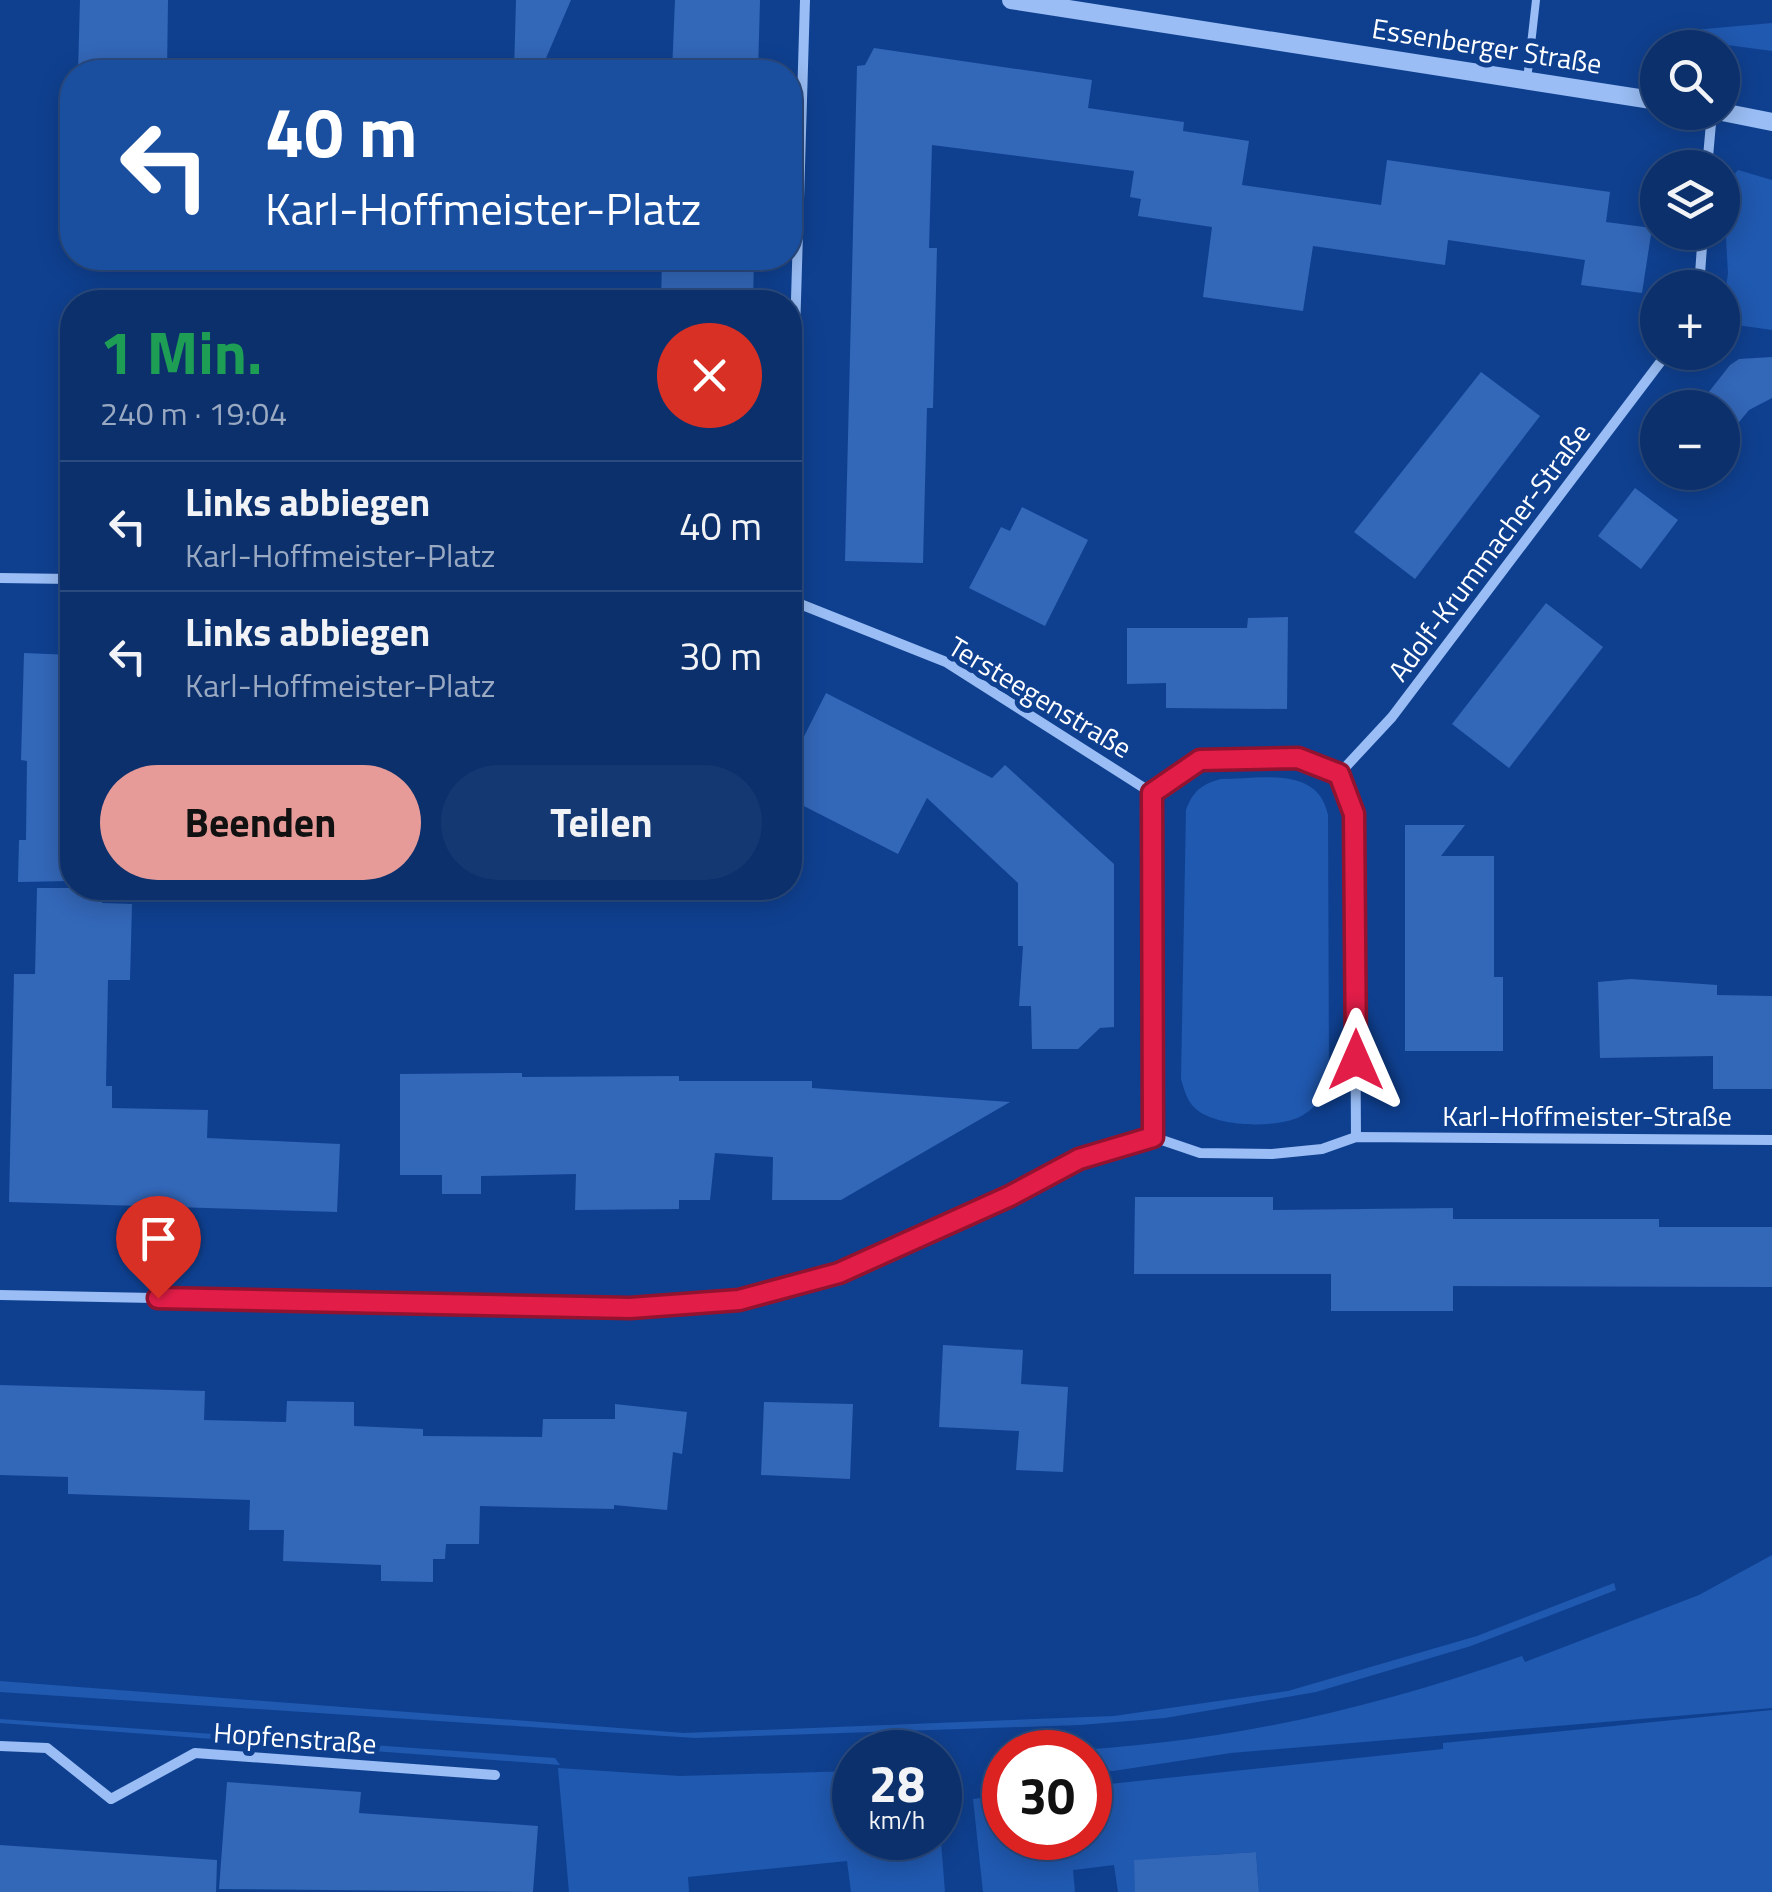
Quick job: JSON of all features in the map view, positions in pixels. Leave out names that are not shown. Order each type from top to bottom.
[{"type":"street","points":[[802,100],[805,0]]},
{"type":"street","name":"Essenberger Straße","points":[[1011,0],[1640,98]]},
{"type":"street","points":[[1740,116],[1772,122]]},
{"type":"street","name":"Adolf-Krummacher-Straße","points":[[1339,774],[1392,718],[1654,370]]},
{"type":"street","points":[[0,578],[60,579]]},
{"type":"street","name":"Tersteegenstraße","points":[[802,605],[946,662],[1152,793]]},
{"type":"street","points":[[0,1295],[630,1308],[739,1300],[839,1273],[1010,1196],[1079,1159],[1153,1137],[1152,793],[1200,760],[1298,758],[1339,774],[1354,814],[1356,1137]]},
{"type":"street","name":"Karl-Hoffmeister-Straße","points":[[1153,1137],[1200,1153],[1272,1154],[1322,1149],[1356,1137],[1772,1140]]},
{"type":"street","name":"Hopfenstraße","points":[[0,1746],[47,1748],[111,1799],[195,1753],[495,1776]]},
{"type":"lane","points":[[1527,80],[1536,0]]},
{"type":"shaded area","points":[[1772,23],[1772,51],[1740,47],[1740,30],[1693,30]]},
{"type":"shaded area","points":[[1740,171],[1772,180],[1772,330],[1740,325],[1740,270],[1728,270],[1727,250],[1740,250]]},
{"type":"shaded area","points":[[1269,777],[1300,782],[1313,788],[1328,815],[1329,1077],[1313,1108],[1279,1123],[1232,1123],[1204,1115],[1190,1102],[1181,1079],[1186,810],[1199,789],[1221,779]]},
{"type":"shaded area","points":[[1772,1555],[1772,1708],[1231,1753],[1112,1771],[1112,1748],[1231,1733],[1346,1709],[1522,1656],[1525,1662],[1699,1595]]},
{"type":"shaded area","points":[[1614,1583],[1616,1590],[1471,1646],[1316,1692],[1165,1718],[1080,1725],[832,1730],[832,1733],[695,1738],[0,1692],[0,1681],[684,1733],[1114,1716],[1288,1691],[1477,1636]]},
{"type":"shaded area","points":[[1772,1710],[1772,1892],[1259,1892],[1256,1852],[1208,1855],[1212,1892],[1118,1892],[1114,1865],[1073,1870],[1075,1892],[983,1892],[973,1799],[982,1798],[982,1860],[1112,1860],[1112,1784],[1443,1749],[1443,1743]]},
{"type":"shaded area","points":[[0,1719],[555,1758],[560,1765],[0,1723]]},
{"type":"shaded area","points":[[558,1768],[680,1776],[832,1772],[832,1860],[942,1860],[945,1892],[851,1892],[847,1861],[688,1877],[689,1892],[569,1892]]},
{"type":"building","points":[[80,0],[168,0],[167,60],[78,60]]},
{"type":"building","points":[[516,0],[571,0],[545,60],[514,60]]},
{"type":"building","points":[[675,0],[760,0],[758,60],[672,60]]},
{"type":"building","points":[[874,48],[1092,80],[1088,108],[1184,122],[1183,131],[1249,141],[1242,185],[1381,205],[1387,160],[1610,192],[1606,222],[1640,226],[1640,250],[1649,250],[1646,270],[1640,270],[1640,293],[1581,285],[1585,260],[1448,240],[1445,265],[1313,246],[1303,311],[1203,297],[1212,227],[1138,216],[1141,199],[1130,197],[1134,171],[932,145],[929,248],[937,248],[933,408],[927,408],[923,563],[845,561],[857,66],[865,65]]},
{"type":"building","points":[[662,270],[754,270],[753,290],[661,290]]},
{"type":"building","points":[[1772,357],[1772,398],[1749,410],[1740,421],[1740,390],[1710,390],[1726,370],[1740,370],[1740,359]]},
{"type":"building","points":[[1481,372],[1540,416],[1415,579],[1354,532]]},
{"type":"building","points":[[1635,488],[1678,520],[1641,569],[1598,536]]},
{"type":"building","points":[[1022,507],[1088,540],[1045,626],[969,588],[1001,527],[1010,531]]},
{"type":"building","points":[[1546,603],[1603,647],[1509,768],[1452,724]]},
{"type":"building","points":[[1288,617],[1287,709],[1166,708],[1166,683],[1127,684],[1127,628],[1247,628],[1248,618]]},
{"type":"building","points":[[24,653],[60,654],[60,881],[18,882],[19,840],[26,840],[27,761],[21,760]]},
{"type":"building","points":[[826,693],[992,778],[1005,765],[1114,864],[1114,1027],[1100,1028],[1078,1049],[1032,1049],[1031,1006],[1019,1006],[1023,946],[1018,946],[1018,883],[927,798],[898,854],[802,805],[802,740]]},
{"type":"building","points":[[1405,825],[1465,825],[1441,856],[1494,856],[1494,977],[1503,977],[1503,1051],[1405,1051]]},
{"type":"building","points":[[37,888],[60,888],[60,900],[132,904],[130,980],[108,980],[106,1086],[112,1086],[112,1108],[208,1110],[207,1138],[340,1144],[337,1212],[9,1202],[14,974],[35,974]]},
{"type":"building","points":[[1631,979],[1717,985],[1717,995],[1772,996],[1772,1089],[1713,1089],[1713,1056],[1600,1058],[1598,982]]},
{"type":"building","points":[[522,1073],[522,1077],[679,1076],[679,1081],[812,1081],[812,1088],[1010,1102],[841,1200],[772,1200],[773,1157],[715,1153],[710,1200],[679,1200],[679,1209],[575,1210],[576,1174],[481,1176],[481,1194],[442,1194],[442,1175],[400,1175],[400,1074]]},
{"type":"building","points":[[1135,1197],[1273,1197],[1273,1210],[1453,1208],[1453,1219],[1659,1219],[1659,1227],[1772,1227],[1772,1287],[1453,1286],[1453,1311],[1331,1311],[1331,1274],[1134,1274]]},
{"type":"building","points":[[943,1345],[1023,1350],[1021,1384],[1068,1387],[1063,1472],[1016,1470],[1019,1431],[939,1427]]},
{"type":"building","points":[[0,1385],[205,1391],[204,1420],[286,1422],[287,1401],[354,1402],[354,1426],[423,1429],[423,1436],[542,1437],[543,1419],[615,1419],[615,1404],[687,1412],[682,1454],[673,1452],[667,1510],[614,1505],[614,1509],[480,1506],[479,1544],[446,1544],[445,1559],[433,1559],[433,1582],[381,1581],[381,1565],[283,1561],[284,1530],[249,1530],[250,1500],[68,1494],[68,1477],[0,1475]]},
{"type":"building","points":[[764,1402],[853,1404],[850,1479],[761,1475]]},
{"type":"building","points":[[227,1782],[361,1792],[359,1813],[538,1826],[533,1892],[219,1889]]},
{"type":"building","points":[[0,1845],[217,1860],[216,1892],[0,1892]]},
{"type":"building","points":[[1256,1852],[1259,1892],[1135,1892],[1134,1860]]},
{"type":"route","points":[[158,1298],[630,1308],[739,1300],[839,1273],[1010,1196],[1079,1159],[1153,1137],[1152,793],[1200,760],[1298,758],[1339,774],[1354,814],[1356,1060]]}]
